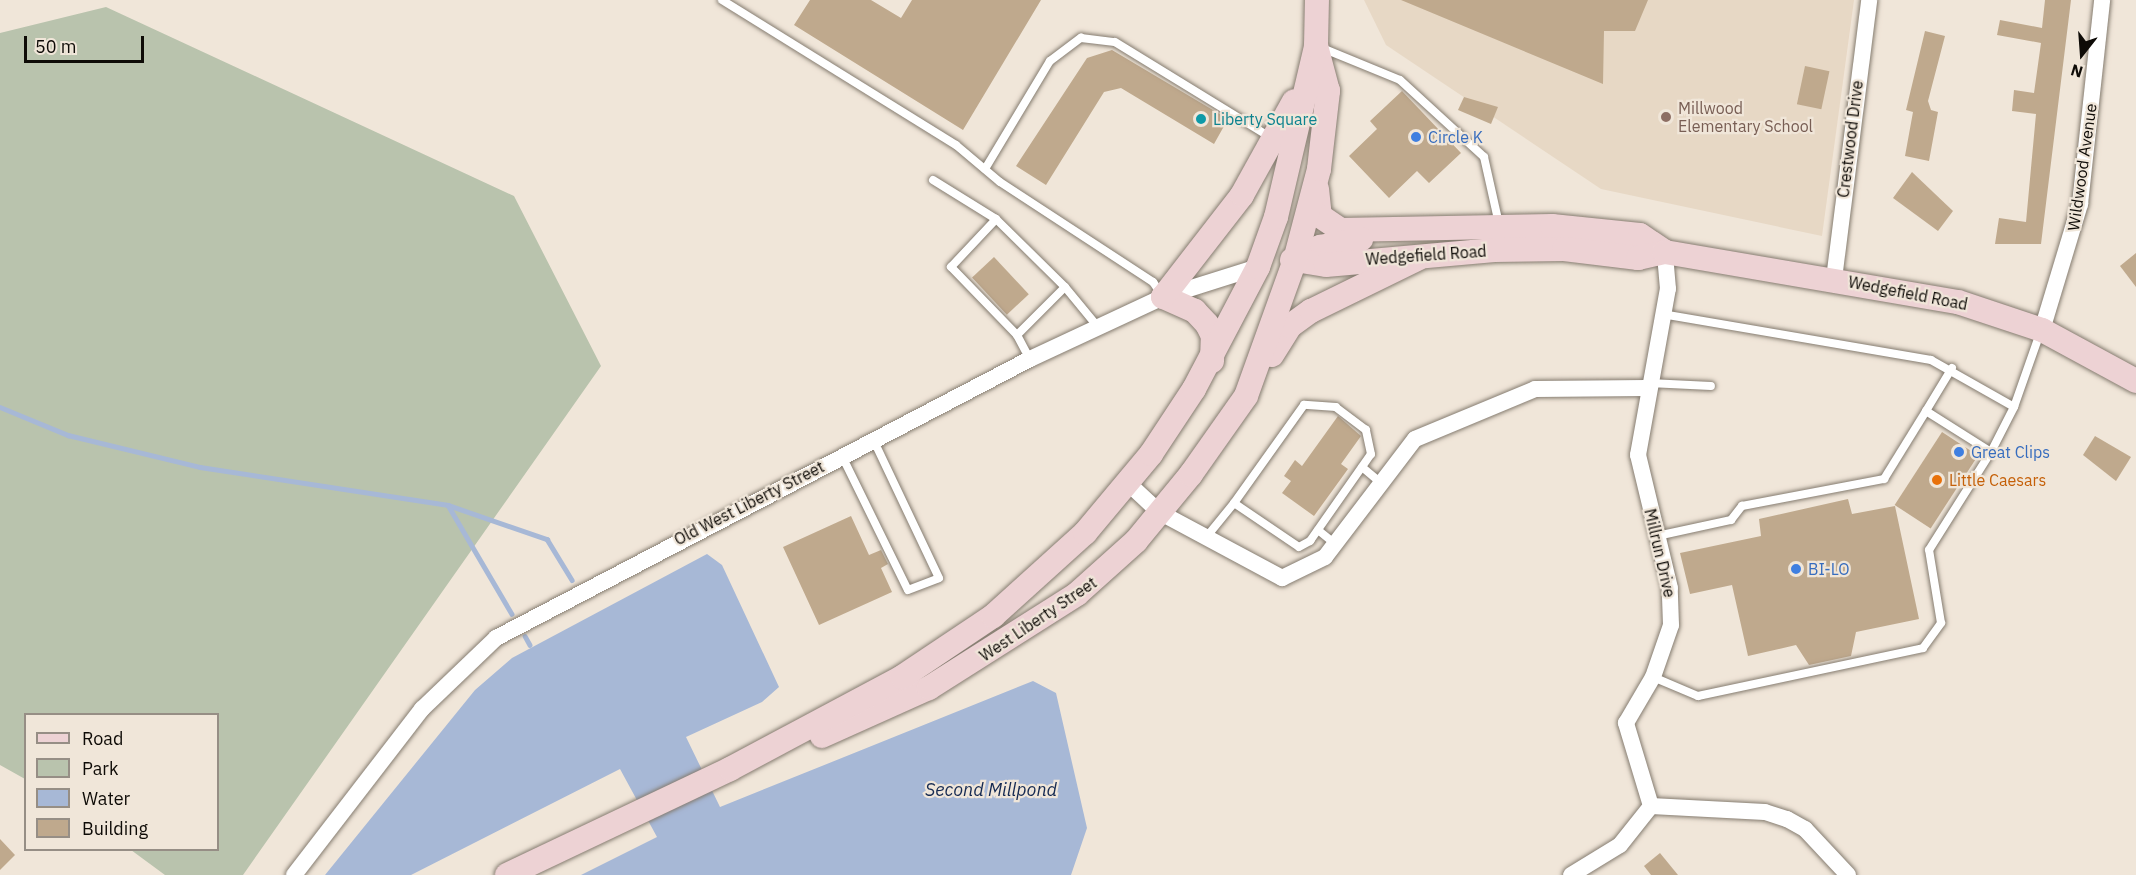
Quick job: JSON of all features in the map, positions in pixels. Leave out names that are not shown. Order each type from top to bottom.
[{"type":"main road","points":[[1317,0],[1316,46],[1328,91],[1316,207],[1329,225],[1396,232]]},
{"type":"main road","points":[[1212,361],[1213,336],[1207,324],[1195,311],[1163,297],[1242,195],[1302,86],[1316,46]]},
{"type":"main road","name":"West Liberty Street","points":[[507,875],[730,769],[902,677],[971,633],[1065,553],[1128,483],[1212,361],[1258,267],[1293,145],[1302,86]]},
{"type":"main road","name":"West Liberty Street","points":[[730,769],[880,712],[971,664],[1098,579],[1159,512],[1246,396],[1295,260],[1319,169]]},
{"type":"main road","name":"Wedgefield Road","points":[[1396,232],[1499,224],[1640,235],[1665,252]]},
{"type":"main road","points":[[1295,260],[1320,247],[1396,232]]},
{"type":"main road","name":"Wedgefield Road","points":[[1295,260],[1326,265],[1426,253],[1563,249],[1638,258],[1665,252],[1834,279],[1958,302],[2042,330],[2136,381]]},
{"type":"main road","points":[[1246,396],[1290,326],[1426,253]]},
{"type":"main road","name":"Old West Liberty Street","points":[[1258,267],[1295,260]]},
{"type":"street","name":"Crestwood Drive","points":[[1834,279],[1869,0]]},
{"type":"street","name":"Wildwood Avenue","points":[[2042,330],[2080,204],[2102,0]]},
{"type":"street","name":"Millrun Drive","points":[[1651,806],[1626,723],[1653,677],[1673,608],[1638,455],[1646,385],[1668,289],[1665,252]]},
{"type":"street","name":"Old West Liberty Street","points":[[294,875],[422,709],[476,653],[606,577],[1030,359],[1163,297],[1258,267]]},
{"type":"street","points":[[1128,483],[1159,512],[1208,535],[1282,578],[1325,557],[1415,439],[1535,389],[1646,385]]},
{"type":"street","points":[[1571,875],[1620,845],[1651,806],[1765,812],[1787,819],[1804,829],[1848,875]]},
{"type":"lane","points":[[722,0],[956,145],[985,169],[1153,282],[1163,297]]},
{"type":"lane","points":[[985,169],[1050,61],[1081,38],[1114,42],[1273,139]]},
{"type":"lane","points":[[1316,46],[1400,80],[1484,157],[1499,224]]},
{"type":"lane","points":[[933,180],[996,219],[1065,287],[1098,327]]},
{"type":"lane","points":[[996,219],[951,267],[1017,335],[1030,359]]},
{"type":"lane","points":[[1017,335],[1065,287]]},
{"type":"lane","points":[[1662,315],[1952,368],[2014,407]]},
{"type":"lane","points":[[1653,677],[1698,696],[1923,648],[1941,623],[1929,550],[1991,452],[2014,407],[2042,330]]},
{"type":"lane","points":[[1657,536],[1731,520],[1742,506],[1884,478],[1952,368]]},
{"type":"lane","points":[[1646,385],[1711,386]]},
{"type":"lane","points":[[1208,535],[1234,503],[1304,405],[1336,407],[1366,430],[1371,454],[1318,530],[1299,547],[1234,503]]},
{"type":"lane","points":[[1926,411],[1991,452]]},
{"type":"lane","points":[[842,455],[908,590],[939,578],[873,439]]},
{"type":"lane","points":[[1362,467],[1381,483]]},
{"type":"lane","points":[[1318,530],[1335,544]]},
{"type":"shaded area","name":"Millwood Elementary School","points":[[1364,0],[1854,0],[1822,236],[1601,189],[1386,45]]},
{"type":"green space","points":[[106,7],[514,196],[601,366],[243,875],[165,875],[132,851],[219,851],[219,713],[24,713],[24,778],[0,765],[0,33]]},
{"type":"water","name":"Second Millpond","points":[[707,554],[722,565],[779,687],[762,702],[686,737],[720,807],[1033,681],[1056,693],[1087,828],[1071,875],[581,875],[657,837],[620,769],[411,875],[325,875],[475,690],[512,658]]},
{"type":"building","points":[[810,0],[871,0],[901,18],[912,0],[1041,0],[963,130],[794,25]]},
{"type":"building","points":[[1401,0],[1648,0],[1635,31],[1604,31],[1603,84]]},
{"type":"building","points":[[2045,0],[2071,0],[2041,244],[1995,244],[1999,218],[2026,222],[2036,114],[2012,111],[2014,90],[2034,93],[2041,43],[1997,35],[2000,20],[2042,28]]},
{"type":"building","points":[[1925,31],[1945,36],[1928,101],[1931,110],[1938,112],[1929,161],[1905,156],[1913,112],[1906,110]]},
{"type":"building","name":"Liberty Square","points":[[1112,50],[1228,119],[1214,144],[1121,88],[1104,92],[1046,185],[1016,166],[1087,58]]},
{"type":"building","points":[[1805,66],[1829,71],[1821,109],[1797,104]]},
{"type":"building","name":"Circle K","points":[[1402,91],[1461,153],[1429,183],[1417,171],[1389,198],[1349,156],[1377,129],[1370,121]]},
{"type":"building","points":[[1464,97],[1498,107],[1491,124],[1458,110]]},
{"type":"building","points":[[1912,172],[1953,211],[1938,231],[1893,198]]},
{"type":"building","points":[[2136,253],[2136,287],[2120,266]]},
{"type":"building","points":[[994,257],[1029,294],[1007,315],[972,277]]},
{"type":"building","points":[[1338,416],[1361,436],[1341,464],[1348,469],[1314,516],[1282,493],[1291,481],[1284,476],[1295,460],[1302,466]]},
{"type":"building","points":[[1942,432],[1978,455],[1931,528],[1895,505]]},
{"type":"building","points":[[2095,436],[2131,457],[2116,481],[2083,455]]},
{"type":"building","name":"BI-LO","points":[[1848,499],[1852,514],[1895,506],[1919,619],[1856,632],[1851,656],[1809,665],[1796,645],[1748,656],[1732,585],[1690,594],[1680,553],[1761,536],[1759,519]]},
{"type":"building","points":[[851,516],[869,555],[881,550],[888,564],[881,568],[892,592],[819,625],[783,547]]},
{"type":"building","points":[[0,839],[15,855],[0,870]]},
{"type":"building","points":[[1660,853],[1678,875],[1651,875],[1644,866]]},
{"type":"waterway","points":[[0,407],[68,435],[200,467],[448,505],[547,539],[572,580]]},
{"type":"waterway","points":[[448,505],[512,614]]},
{"type":"waterway","points":[[525,636],[530,645]]},
{"type":"place","name":"Millwood Elementary School","points":[[1666,117]]},
{"type":"place","name":"Liberty Square","points":[[1201,119]]},
{"type":"place","name":"Circle K","points":[[1416,137]]},
{"type":"place","name":"Great Clips","points":[[1959,452]]},
{"type":"place","name":"Little Caesars","points":[[1937,480]]},
{"type":"place","name":"BI-LO","points":[[1796,569]]}]
